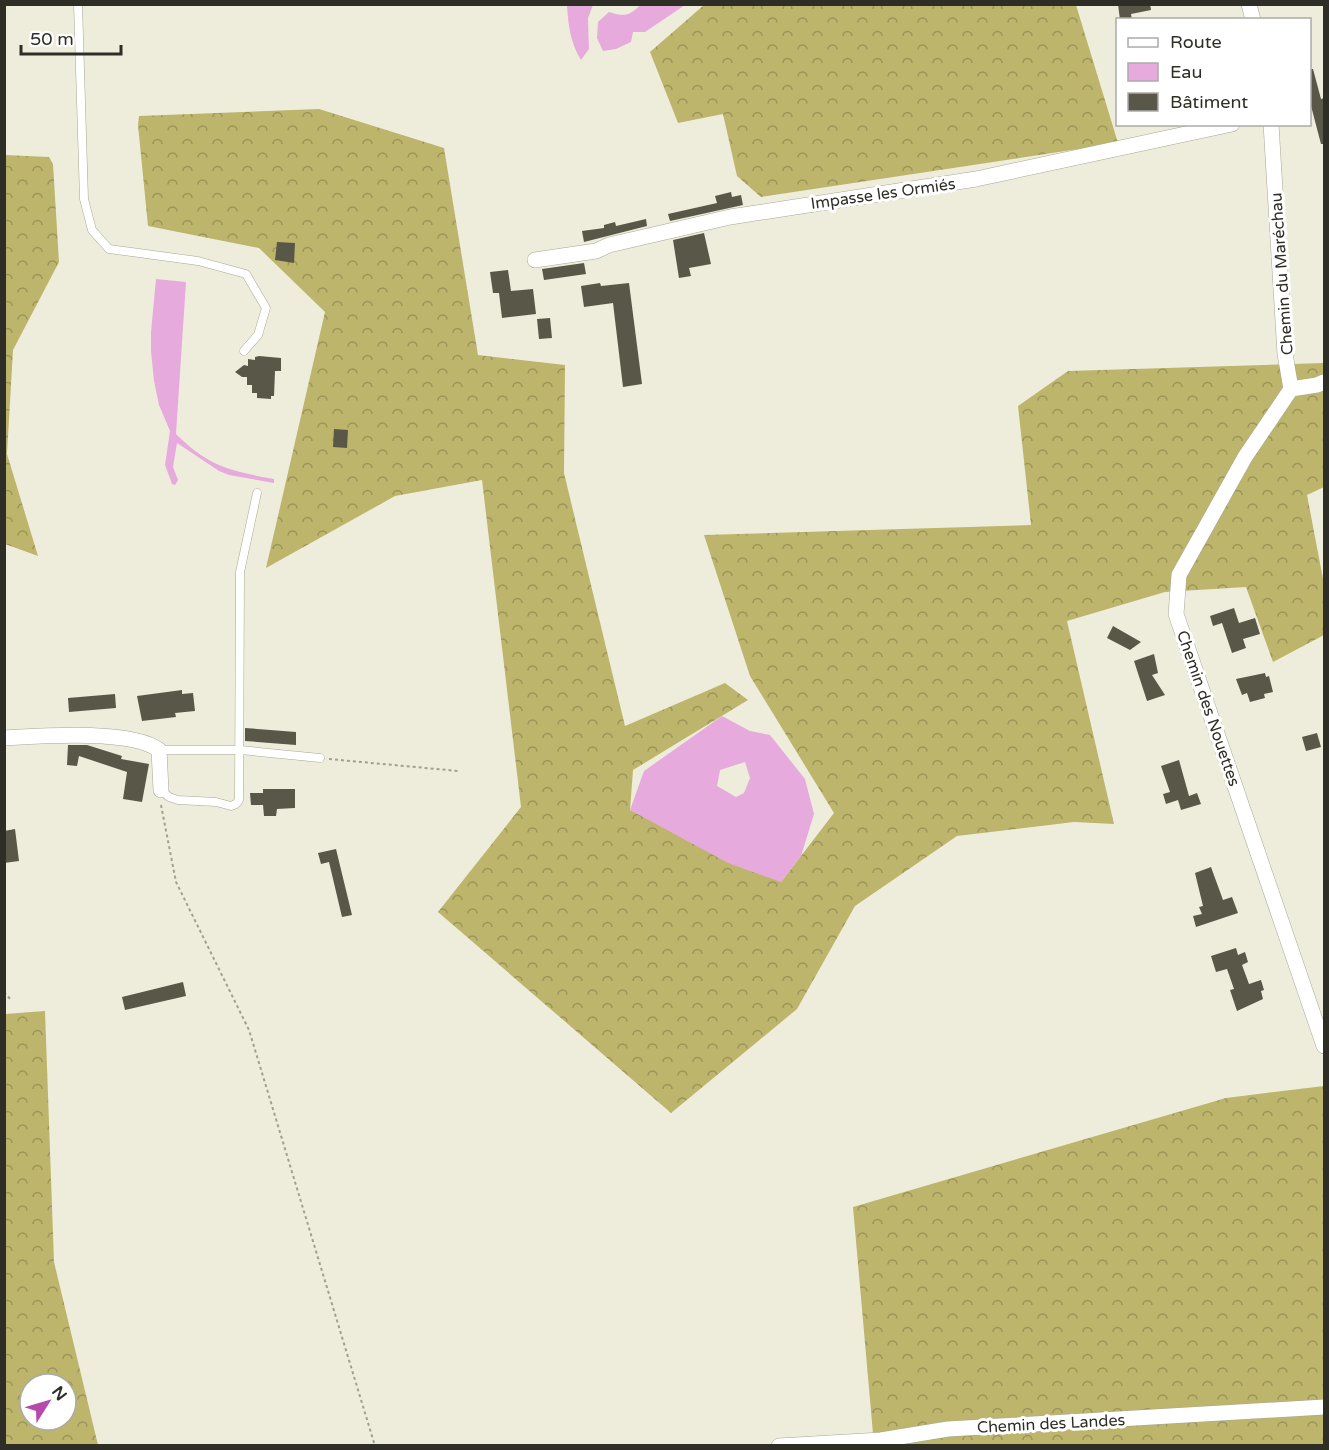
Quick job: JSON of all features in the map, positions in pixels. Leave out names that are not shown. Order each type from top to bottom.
[{"type":"street","name":"Impasse les Ormiés","points":[[534,260],[596,250],[730,217],[976,179],[1223,126]]},
{"type":"street","name":"Chemin du Maréchau","points":[[1271,126],[1285,354],[1291,388]]},
{"type":"street","points":[[1291,388],[1324,382]]},
{"type":"street","name":"Chemin des Nouettes","points":[[1291,388],[1245,457],[1179,575],[1176,614],[1324,1046]]},
{"type":"street","points":[[4,738],[55,735],[144,741],[159,750],[161,790]]},
{"type":"street","name":"Chemin des Landes","points":[[778,1446],[881,1440],[948,1429],[1324,1407]]},
{"type":"lane","points":[[78,4],[84,199],[92,230],[109,249],[198,261],[246,274],[266,309],[258,335],[244,351]]},
{"type":"lane","points":[[161,790],[169,797],[178,800],[216,802],[231,806],[239,800],[240,572],[257,493]]},
{"type":"lane","points":[[159,750],[240,750],[320,758]]},
{"type":"path","points":[[320,758],[458,771]]},
{"type":"path","points":[[161,790],[161,809],[176,882],[249,1030],[375,1446]]},
{"type":"path","points":[[4,992],[11,1000]]},
{"type":"green space","points":[[857,4],[858,6],[871,4],[1076,5],[1118,143],[761,197],[737,176],[723,114],[678,123],[650,52],[704,5]]},
{"type":"green space","points":[[319,109],[444,148],[478,355],[565,365],[564,473],[625,726],[725,683],[748,700],[633,770],[630,810],[781,882],[834,813],[750,676],[704,535],[1031,525],[1018,406],[1068,371],[1324,363],[1324,487],[1307,495],[1324,584],[1324,635],[1273,662],[1246,587],[1165,592],[1067,621],[1114,824],[1074,822],[957,836],[855,906],[797,1009],[671,1113],[438,912],[521,807],[482,480],[395,496],[266,568],[325,312],[259,248],[148,226],[139,116]]},
{"type":"green space","points":[[5,155],[49,157],[53,164],[59,262],[13,350],[7,454],[38,556],[5,544]]},
{"type":"green space","points":[[45,1011],[54,1262],[98,1445],[5,1445],[5,1014]]},
{"type":"green space","points":[[1324,1086],[1324,1445],[874,1445],[853,1207],[1226,1098]]},
{"type":"water","points":[[641,4],[685,5],[645,32],[633,32],[631,42],[616,49],[603,51],[597,38],[598,22],[609,12],[619,15],[626,14]]},
{"type":"water","points":[[567,5],[593,5],[588,18],[589,49],[581,60],[572,40]]},
{"type":"water","points":[[156,279],[186,282],[176,434],[210,461],[233,470],[274,479],[274,483],[219,471],[177,443],[173,467],[178,480],[175,485],[172,484],[165,465],[170,431],[159,405],[151,351]]},
{"type":"water","points":[[722,716],[750,731],[770,735],[805,779],[814,814],[801,856],[781,882],[728,863],[630,810],[644,771]],"holes":[[[745,762],[750,778],[744,793],[736,797],[717,786],[720,770]]]},
{"type":"building","points":[[1118,4],[1150,4],[1151,10],[1131,14],[1132,18],[1120,18]]},
{"type":"building","points":[[1311,69],[1313,69],[1321,99],[1324,98],[1324,144],[1321,144],[1311,106]]},
{"type":"building","points":[[731,192],[732,197],[741,195],[743,205],[670,221],[668,214],[717,203],[715,196]]},
{"type":"building","points":[[646,219],[647,226],[584,242],[582,231],[604,228],[604,225],[615,222],[616,226]]},
{"type":"building","points":[[704,233],[711,264],[689,268],[691,276],[679,278],[673,240]]},
{"type":"building","points":[[277,242],[295,243],[294,263],[275,260]]},
{"type":"building","points":[[584,263],[586,274],[544,280],[542,269]]},
{"type":"building","points":[[508,270],[511,291],[533,289],[536,314],[502,318],[499,293],[493,293],[490,272]]},
{"type":"building","points":[[600,283],[601,286],[629,283],[642,384],[623,387],[613,303],[584,307],[581,286]]},
{"type":"building","points":[[550,318],[552,338],[539,339],[537,319]]},
{"type":"building","points":[[255,357],[281,358],[281,371],[275,371],[274,396],[271,396],[271,399],[257,398],[257,393],[252,393],[252,385],[247,385],[247,377],[242,377],[235,372],[244,365],[248,366],[248,359],[255,360]]},
{"type":"building","points":[[334,429],[348,430],[347,448],[333,447]]},
{"type":"building","points":[[1234,608],[1239,623],[1255,618],[1260,634],[1243,639],[1246,648],[1232,653],[1222,623],[1213,626],[1210,616]]},
{"type":"building","points":[[1113,626],[1141,642],[1130,650],[1107,638]]},
{"type":"building","points":[[1154,654],[1158,673],[1152,675],[1165,695],[1147,701],[1134,661]]},
{"type":"building","points":[[1265,673],[1266,677],[1269,676],[1273,692],[1264,694],[1265,698],[1250,702],[1247,693],[1242,695],[1236,679]]},
{"type":"building","points":[[182,690],[182,694],[193,693],[195,711],[175,713],[176,717],[142,721],[137,696]]},
{"type":"building","points":[[115,694],[116,708],[69,712],[68,698]]},
{"type":"building","points":[[245,728],[296,732],[296,745],[245,741]]},
{"type":"building","points":[[1317,733],[1321,747],[1306,751],[1302,737]]},
{"type":"building","points":[[68,745],[87,745],[122,756],[121,759],[149,764],[142,802],[123,799],[127,772],[79,756],[77,766],[67,765]]},
{"type":"building","points":[[1179,760],[1189,796],[1197,793],[1201,804],[1181,810],[1178,800],[1166,804],[1163,794],[1170,792],[1161,766]]},
{"type":"building","points":[[263,789],[295,789],[295,808],[277,809],[276,816],[264,816],[263,805],[251,805],[250,793],[263,793]]},
{"type":"building","points":[[15,829],[19,861],[4,863],[4,831]]},
{"type":"building","points":[[336,849],[352,915],[342,917],[329,862],[321,864],[318,853]]},
{"type":"building","points":[[1211,867],[1223,900],[1232,897],[1238,913],[1196,927],[1193,916],[1202,914],[1199,907],[1203,906],[1195,873]]},
{"type":"building","points":[[1236,948],[1238,955],[1245,952],[1248,962],[1242,965],[1249,984],[1261,980],[1264,990],[1261,991],[1263,999],[1237,1011],[1230,990],[1234,989],[1227,969],[1216,972],[1211,956]]},
{"type":"building","points":[[183,982],[186,996],[125,1010],[122,997]]}]
